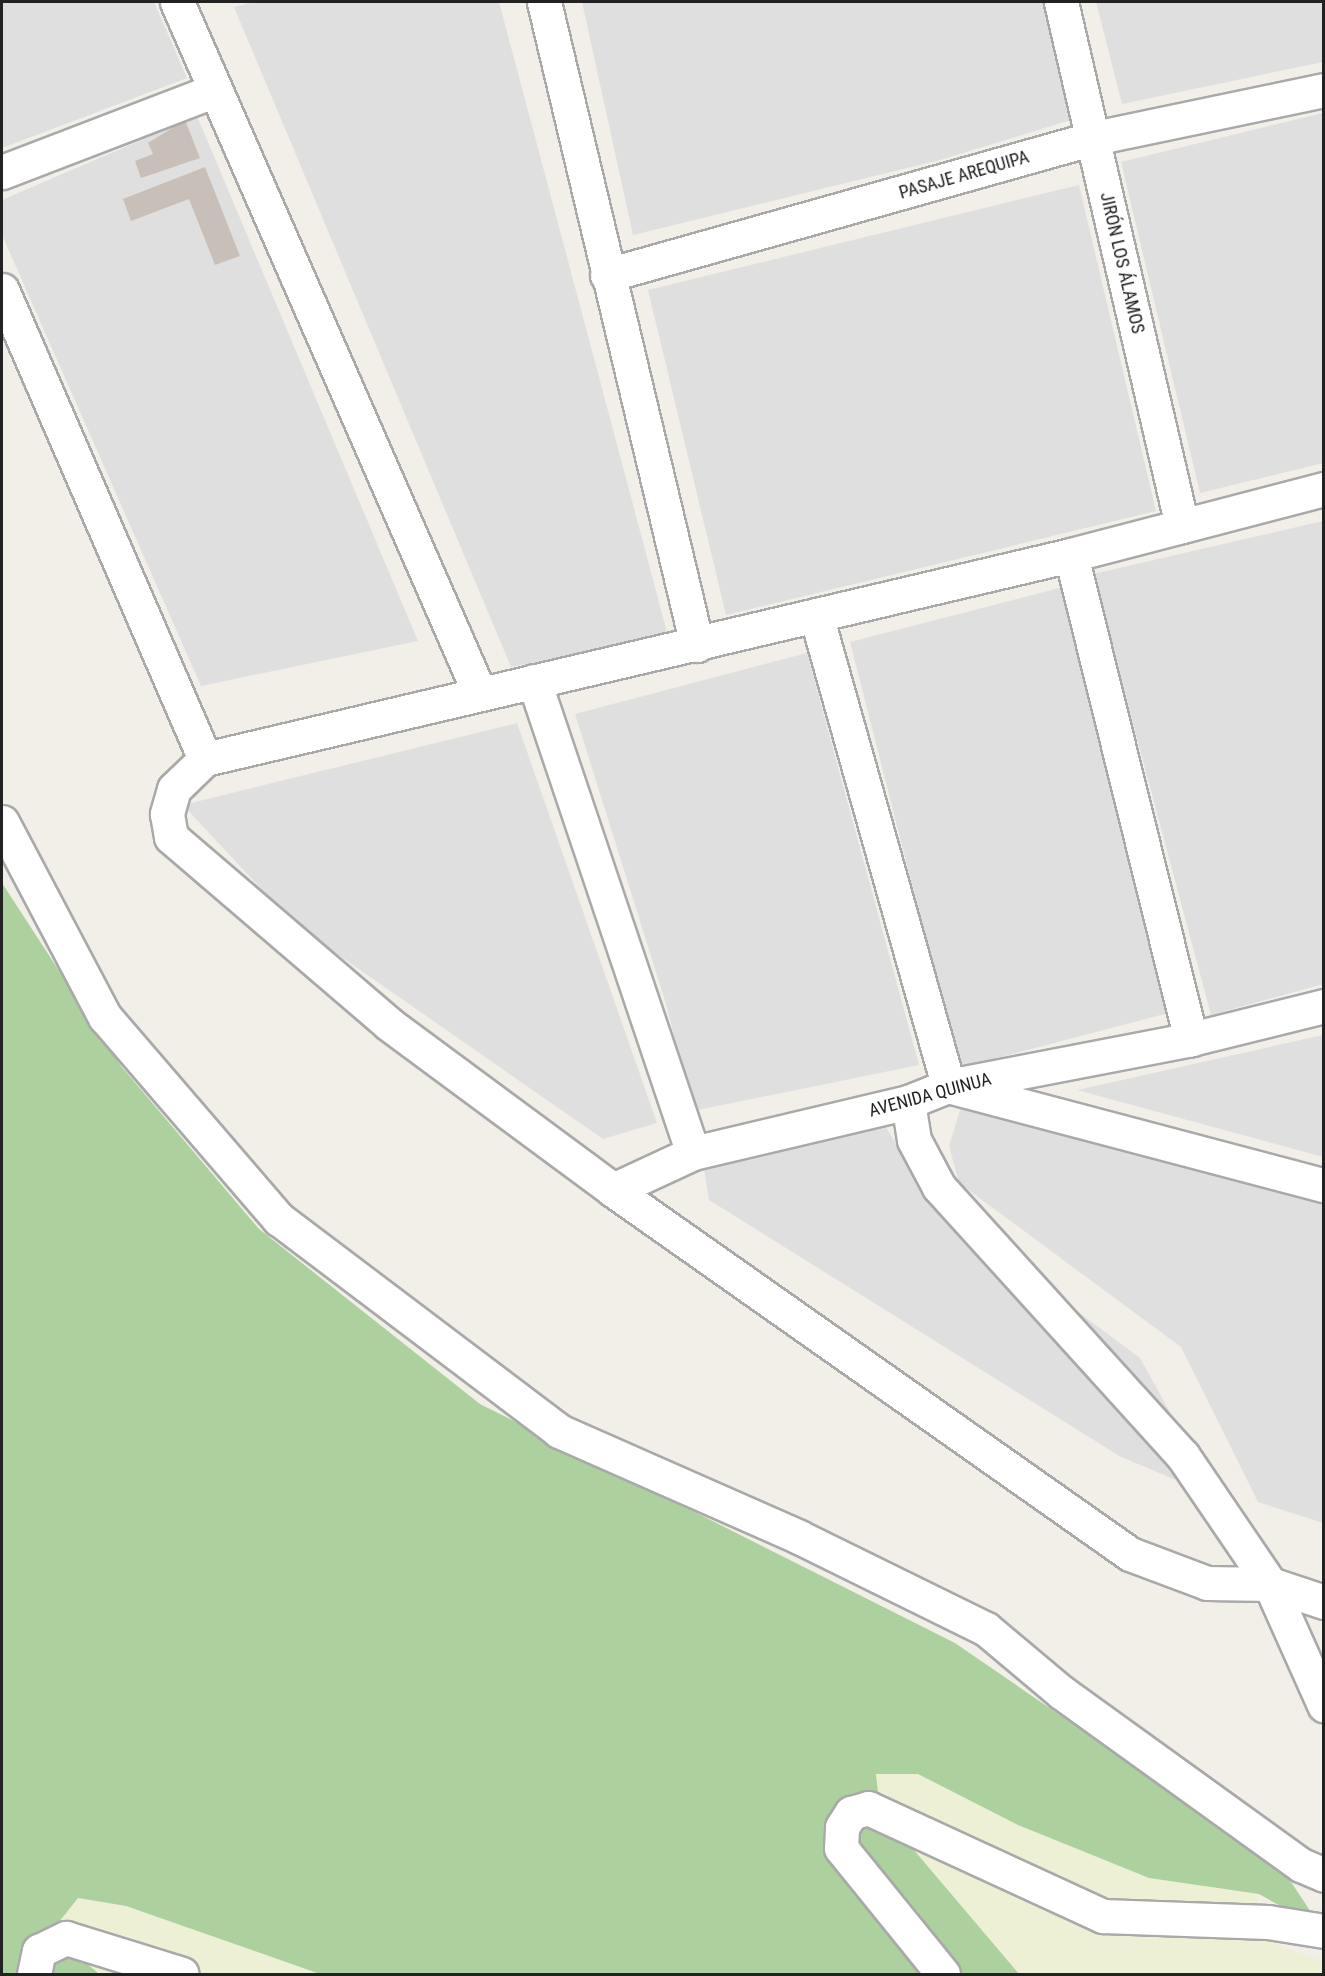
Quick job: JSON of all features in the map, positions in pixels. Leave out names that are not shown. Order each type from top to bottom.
[{"type":"street","points":[[177,2],[213,91],[479,692]]},
{"type":"street","points":[[543,2],[697,645]]},
{"type":"street","name":"JIRÓN LOS ÁLAMOS","points":[[1061,2],[1182,526]]},
{"type":"street","name":"PASAJE AREQUIPA","points":[[607,275],[1094,138],[1323,90]]},
{"type":"street","points":[[2,172],[213,91]]},
{"type":"street","points":[[2,290],[205,759]]},
{"type":"street","points":[[1323,489],[1071,555],[697,645],[479,692],[205,759],[174,789],[167,814],[171,837],[389,1024],[613,1190],[1130,1554],[1207,1583],[1270,1584],[1323,1602]]},
{"type":"street","points":[[1071,555],[1191,1039]]},
{"type":"street","points":[[816,615],[948,1086],[1323,1185]]},
{"type":"street","points":[[534,681],[693,1153]]},
{"type":"street","points":[[2,822],[105,1017],[279,1219],[560,1431],[800,1537],[986,1629],[1061,1692],[1301,1864],[1323,1875]]},
{"type":"street","name":"AVENIDA QUINUA","points":[[613,1190],[693,1153],[908,1102],[948,1086],[1191,1039],[1323,1006]]},
{"type":"street","points":[[908,1102],[914,1140],[939,1187],[1183,1456],[1270,1584],[1323,1705]]},
{"type":"street","points":[[943,1974],[841,1848],[842,1827],[851,1813],[868,1808],[1102,1916],[1268,1922],[1323,1931]]},
{"type":"street","points":[[34,1974],[39,1951],[66,1938],[182,1974]]},
{"type":"shaded area","points":[[2,2],[154,2],[187,78],[2,148]]},
{"type":"shaded area","points":[[254,2],[499,2],[668,636],[511,667],[234,7]]},
{"type":"shaded area","points":[[582,2],[1047,2],[1074,119],[940,160],[633,235]]},
{"type":"shaded area","points":[[1096,2],[1323,2],[1323,62],[1122,104]]},
{"type":"shaded area","points":[[1323,113],[1323,463],[1200,493],[1121,162]]},
{"type":"shaded area","points":[[197,116],[418,641],[201,686],[2,235],[2,200]]},
{"type":"shaded area","points":[[1079,185],[1156,511],[726,615],[648,290]]},
{"type":"shaded area","points":[[1323,521],[1323,984],[1211,1015],[1093,574]]},
{"type":"shaded area","points":[[1067,586],[1176,1011],[959,1068],[850,642]]},
{"type":"shaded area","points":[[807,653],[919,1065],[693,1111],[666,1004],[575,714]]},
{"type":"shaded area","points":[[517,723],[657,1123],[603,1139],[294,924],[183,805]]},
{"type":"shaded area","points":[[1323,1035],[1323,1157],[1077,1090]]},
{"type":"shaded area","points":[[962,1104],[1323,1202],[1323,1523],[1258,1502],[1181,1347],[959,1183],[949,1146]]},
{"type":"shaded area","points":[[881,1119],[932,1203],[1140,1358],[1217,1497],[1121,1457],[709,1200],[701,1150]]},
{"type":"green space","points":[[2,883],[121,1066],[259,1229],[480,1404],[955,1643],[1281,1867],[1323,1930],[1259,1894],[1149,1878],[1018,1825],[918,1774],[876,1774],[880,1810],[1019,1974],[320,1974],[126,1906],[78,1898],[51,1932],[99,1974],[2,1974]]},
{"type":"green space","points":[[876,1774],[918,1774],[1018,1825],[1149,1878],[1259,1894],[1251,1934],[1323,1962],[1323,1974],[1019,1974],[880,1810]]},
{"type":"green space","points":[[78,1898],[126,1906],[320,1974],[99,1974],[51,1932]]},
{"type":"building","points":[[185,120],[200,158],[141,178],[135,161],[153,154],[148,143]]},
{"type":"building","points":[[205,167],[240,256],[215,265],[189,199],[131,221],[123,199]]}]
